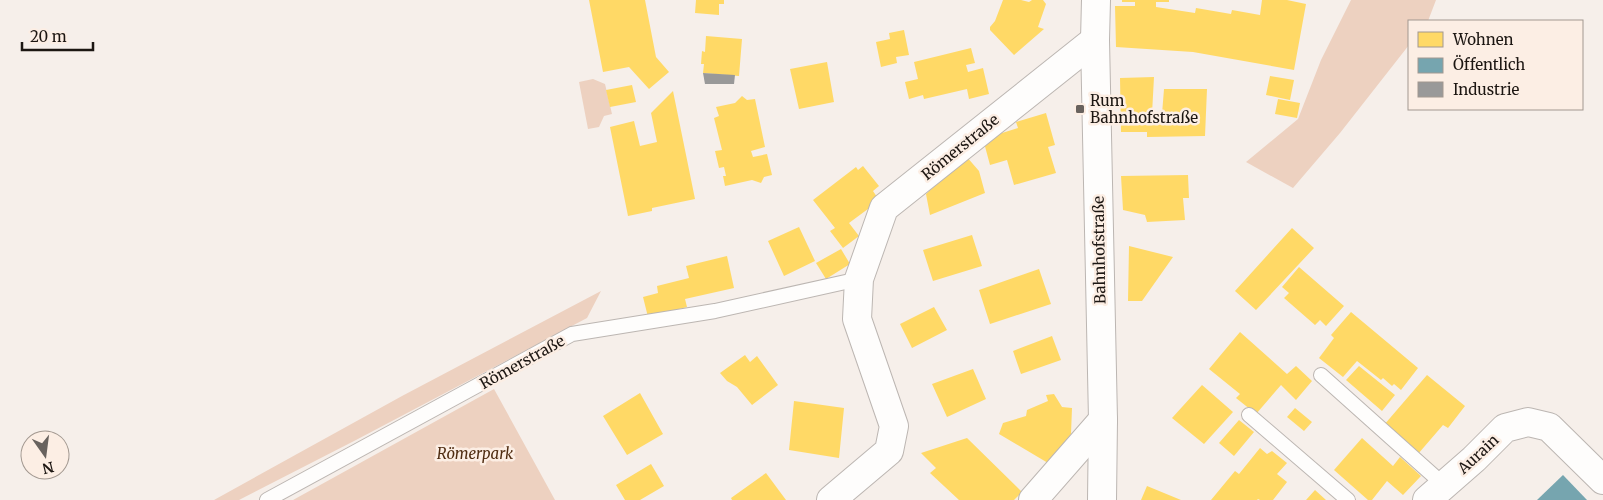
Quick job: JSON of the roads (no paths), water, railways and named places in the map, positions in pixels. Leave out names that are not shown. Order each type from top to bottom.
[{"type":"street","name":"Bahnhofstraße","points":[[1096,0],[1102,500]]},
{"type":"street","name":"Römerstraße","points":[[831,500],[889,451],[894,426],[856,319],[859,279],[884,208],[1095,40]]},
{"type":"street","points":[[1033,500],[1102,420]]},
{"type":"street","name":"Aurain","points":[[1436,492],[1506,428],[1528,422],[1549,427],[1603,480]]},
{"type":"lane","name":"Römerstraße","points":[[267,500],[572,334],[715,311],[859,279]]},
{"type":"lane","points":[[1322,376],[1436,492]]},
{"type":"lane","points":[[1249,415],[1348,500]]},
{"type":"place","name":"Rum Bahnhofstraße","points":[[1080,109]]},
{"type":"park label","name":"Römerpark","points":[[475,453]]}]
